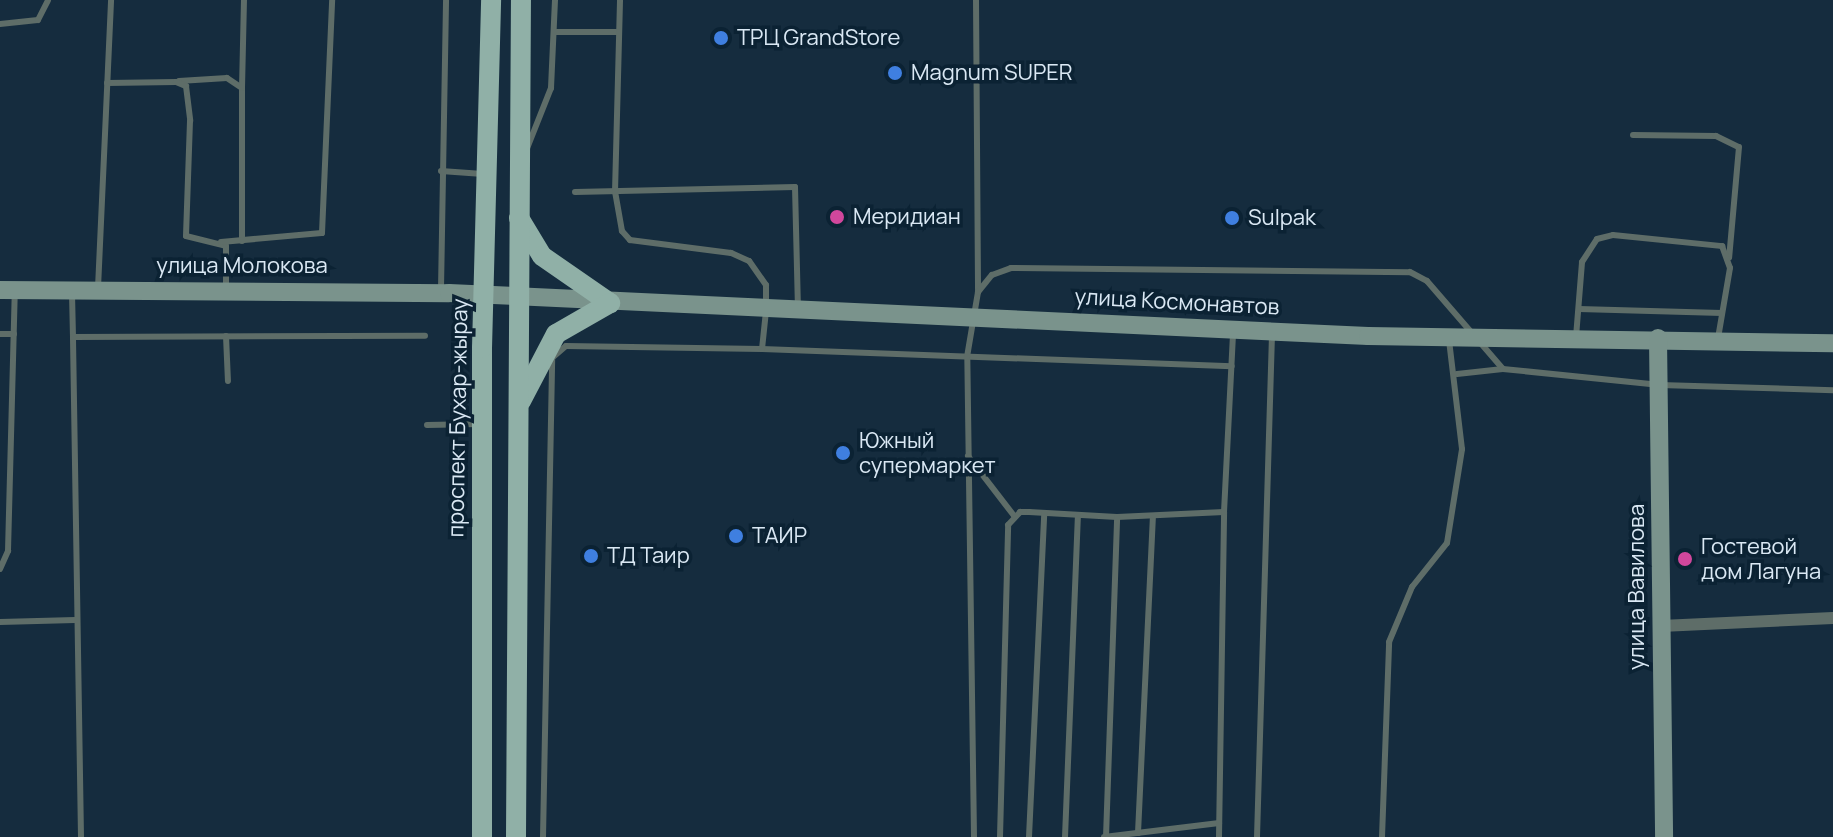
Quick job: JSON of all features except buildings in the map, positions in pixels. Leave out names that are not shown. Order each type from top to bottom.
[{"type":"main road","name":"проспект Бухар-жырау","points":[[482,837],[482,423],[491,0]]},
{"type":"main road","points":[[516,837],[521,0]]},
{"type":"main road","points":[[518,218],[542,256],[610,303],[556,334],[518,408]]},
{"type":"street","name":"улица Молокова","points":[[8,290],[226,290],[518,297]]},
{"type":"street","name":"улица Космонавтов","points":[[518,297],[1272,331],[1833,343]]},
{"type":"street","name":"улица Вавилова","points":[[1658,338],[1664,837]]},
{"type":"street","points":[[1661,626],[1833,618]]},
{"type":"lane","points":[[0,24],[38,20],[48,0]]},
{"type":"lane","points":[[98,290],[111,0]]},
{"type":"lane","points":[[242,241],[244,0]]},
{"type":"lane","points":[[176,82],[190,95],[186,236],[199,243],[313,237],[326,224],[332,0]]},
{"type":"lane","points":[[441,293],[446,0]]},
{"type":"lane","points":[[518,162],[535,140],[551,88],[555,0]]},
{"type":"lane","points":[[620,0],[615,192],[622,231],[630,240],[731,253],[749,261],[766,285],[762,349]]},
{"type":"lane","points":[[974,837],[967,357],[978,292],[976,0]]},
{"type":"lane","points":[[554,32],[619,32]]},
{"type":"lane","points":[[107,83],[227,78],[242,88]]},
{"type":"lane","points":[[1633,135],[1716,136],[1739,147],[1718,339]]},
{"type":"lane","points":[[441,171],[487,174]]},
{"type":"lane","points":[[575,192],[795,187],[798,311]]},
{"type":"lane","points":[[1576,337],[1582,262],[1597,239],[1613,235],[1710,242],[1722,246],[1729,258]]},
{"type":"lane","points":[[221,242],[228,256],[226,290]]},
{"type":"lane","points":[[978,292],[992,275],[1011,268],[1410,272],[1427,281],[1479,337],[1488,355],[1503,369]]},
{"type":"lane","points":[[0,569],[8,551],[14,334],[8,290]]},
{"type":"lane","points":[[72,290],[75,620],[81,837]]},
{"type":"lane","points":[[1579,309],[1722,313]]},
{"type":"lane","points":[[1219,837],[1224,512],[1233,329]]},
{"type":"lane","points":[[1257,837],[1272,331]]},
{"type":"lane","points":[[0,334],[14,334]]},
{"type":"lane","points":[[226,336],[228,381]]},
{"type":"lane","points":[[73,337],[425,336]]},
{"type":"lane","points":[[1382,837],[1389,642],[1412,587],[1447,543],[1462,449],[1457,374],[1449,336]]},
{"type":"lane","points":[[543,837],[552,358],[566,346],[762,349],[1232,366]]},
{"type":"lane","points":[[1457,374],[1503,369],[1660,385],[1833,390]]},
{"type":"lane","points":[[427,425],[482,423]]},
{"type":"lane","points":[[968,456],[1015,517]]},
{"type":"lane","points":[[1000,837],[1008,525],[1015,517],[1044,513],[1117,517],[1224,512]]},
{"type":"lane","points":[[1029,837],[1044,513]]},
{"type":"lane","points":[[1065,837],[1078,515]]},
{"type":"lane","points":[[1138,833],[1153,516]]},
{"type":"lane","points":[[1117,517],[1105,837],[1219,823]]},
{"type":"lane","points":[[0,622],[75,620]]},
{"type":"place","name":"ТРЦ GrandStore","points":[[721,38]]},
{"type":"place","name":"Magnum SUPER","points":[[895,73]]},
{"type":"place","name":"Меридиан","points":[[837,217]]},
{"type":"place","name":"Sulpak","points":[[1232,218]]},
{"type":"place","name":"Южный супермаркет","points":[[843,453]]},
{"type":"place","name":"ТАИР","points":[[736,536]]},
{"type":"place","name":"ТД Таир","points":[[591,556]]},
{"type":"place","name":"Гостевой дом Лагуна","points":[[1685,559]]}]
